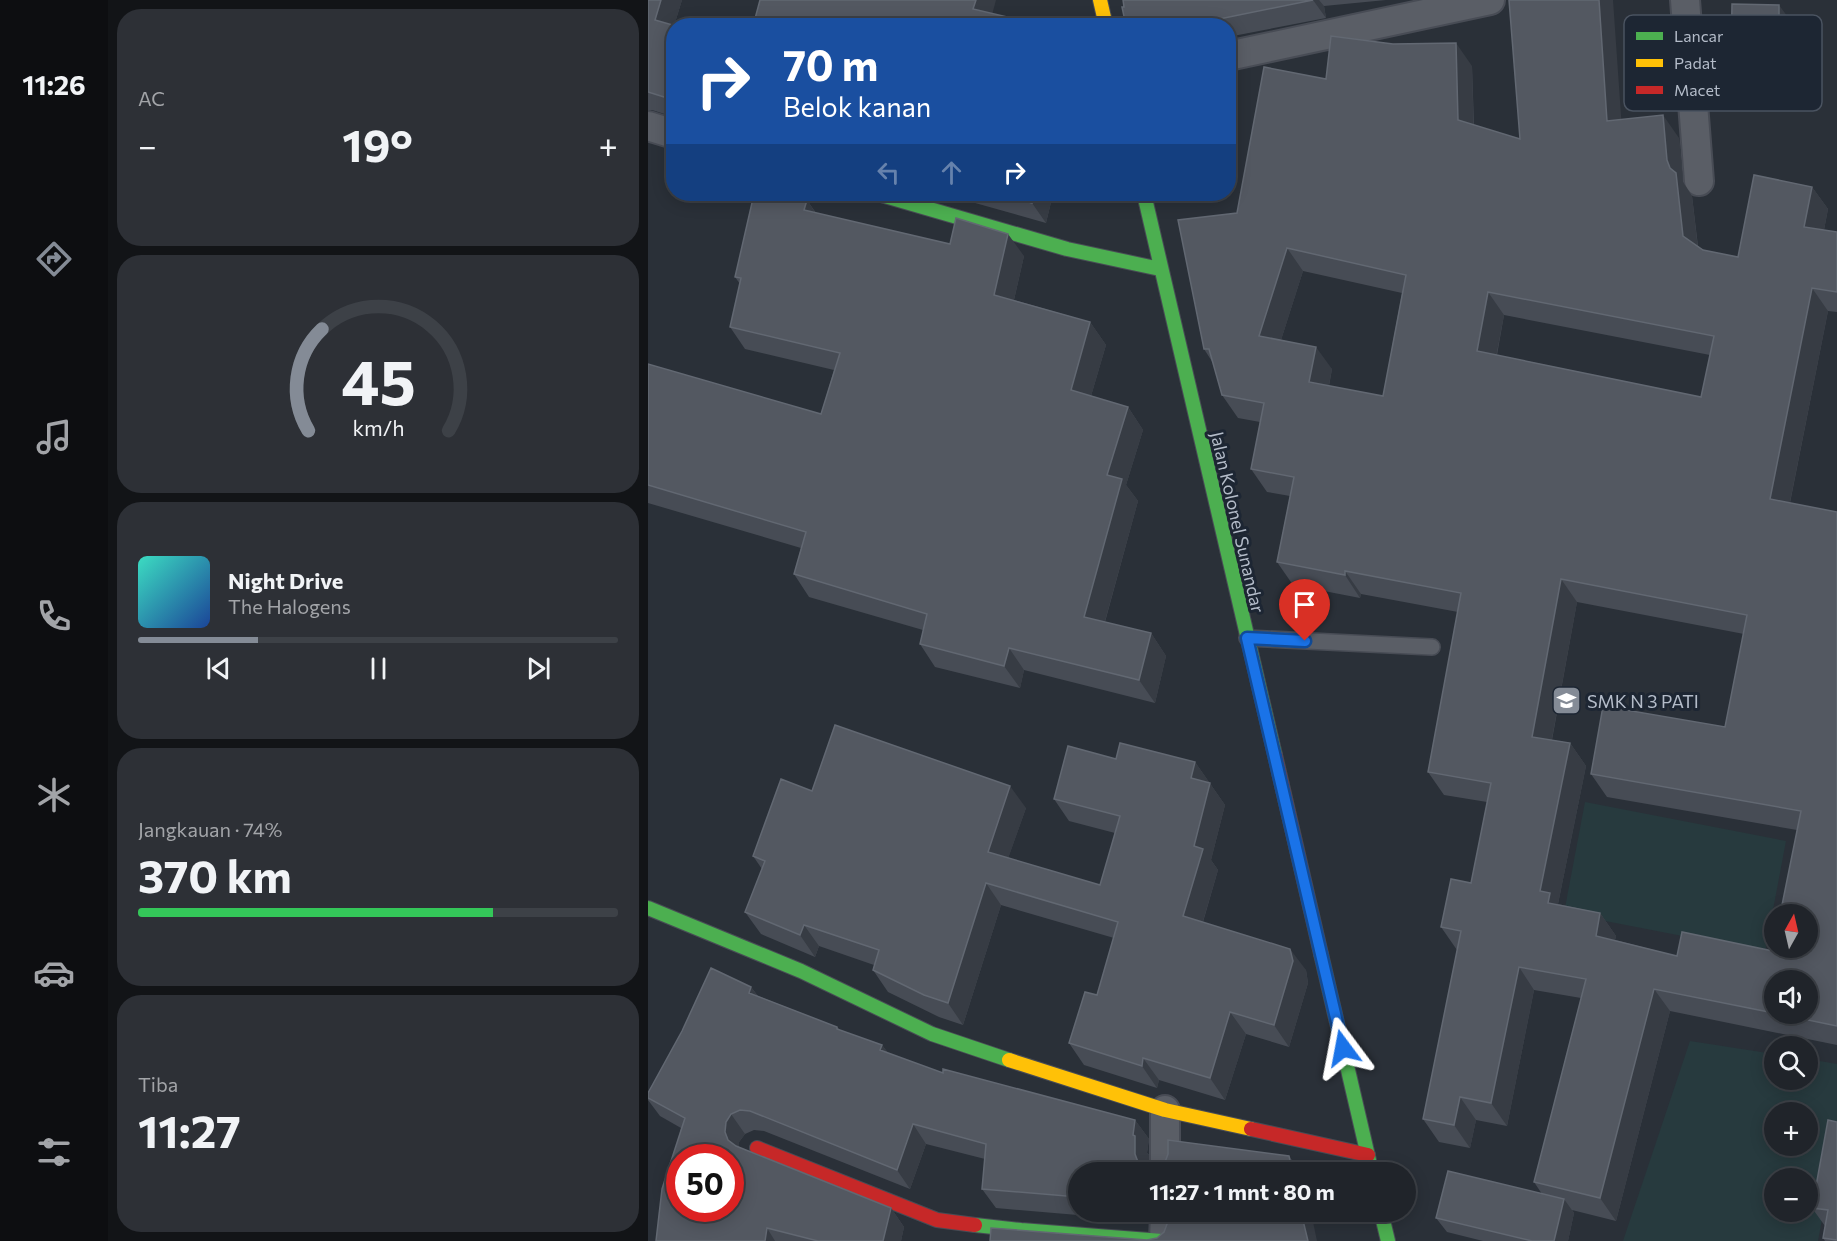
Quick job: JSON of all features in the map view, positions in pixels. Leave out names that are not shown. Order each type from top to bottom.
[{"type":"street","points":[[1100,0],[1104,18]]},
{"type":"street","points":[[1236,54],[1490,0]]},
{"type":"street","points":[[1684,0],[1685,15]]},
{"type":"street","points":[[1693,111],[1699,181]]},
{"type":"street","points":[[648,126],[666,132]]},
{"type":"street","points":[[902,201],[1067,249],[1160,269]]},
{"type":"street","name":"Jalan Kolonel Sunandar","points":[[1145,201],[1370,1162]]},
{"type":"street","points":[[648,908],[801,971],[932,1034],[1165,1110],[1368,1155]]},
{"type":"street","points":[[1165,1110],[1165,1162]]},
{"type":"street","points":[[757,1149],[937,1220],[1021,1230],[1163,1241],[1164,1222]]},
{"type":"street","points":[[1384,1222],[1388,1241]]},
{"type":"lane","points":[[1247,638],[1432,647]]},
{"type":"green space","points":[[1585,802],[1786,841],[1774,904],[1764,904],[1764,952],[1564,913]]},
{"type":"green space","points":[[1690,1041],[1764,1052],[1764,1090],[1818,1090],[1818,1061],[1837,1064],[1837,1138],[1818,1241],[1623,1241]]},
{"type":"building","points":[[648,0],[661,0],[655,20],[666,23],[666,98],[648,92]]},
{"type":"building","points":[[760,0],[976,0],[973,9],[1011,18],[755,18]]},
{"type":"building","points":[[1123,0],[1313,0],[1224,18],[1124,18],[1122,7],[1124,7]]},
{"type":"building","points":[[1509,0],[1599,0],[1607,121],[1663,115],[1667,160],[1670,168],[1676,173],[1683,236],[1703,250],[1738,257],[1754,175],[1812,187],[1804,227],[1837,232],[1837,292],[1812,288],[1770,499],[1837,512],[1837,1026],[1818,1022],[1818,970],[1764,970],[1764,1011],[1654,989],[1600,1198],[1534,1182],[1586,979],[1519,967],[1491,1103],[1460,1097],[1454,1125],[1423,1119],[1461,931],[1441,927],[1451,879],[1471,883],[1491,783],[1428,772],[1461,593],[1345,571],[1345,575],[1277,562],[1294,477],[1251,469],[1264,403],[1222,395],[1209,349],[1204,349],[1178,220],[1237,213],[1264,67],[1326,79],[1331,36],[1393,44],[1456,43],[1458,120],[1520,139]],"holes":[[[1287,248],[1406,275],[1383,396],[1309,382],[1316,347],[1259,336]],[[1488,292],[1714,336],[1701,397],[1477,351]],[[1561,579],[1747,615],[1725,727],[1603,706],[1591,774],[1801,811],[1782,904],[1818,904],[1818,958],[1764,958],[1764,949],[1682,932],[1677,956],[1596,936],[1600,913],[1548,903],[1550,893],[1540,891],[1570,743],[1532,737]]]},
{"type":"building","points":[[1732,4],[1779,5],[1779,15],[1732,15]]},
{"type":"building","points":[[752,201],[807,201],[804,210],[950,244],[956,218],[1008,234],[994,295],[1090,322],[1071,390],[1128,407],[1107,475],[1122,479],[1084,617],[1151,633],[1139,680],[1009,648],[1004,666],[920,644],[927,614],[794,574],[806,532],[648,485],[648,364],[821,414],[840,353],[730,327],[741,278],[735,277]]},
{"type":"building","points":[[835,725],[1010,786],[988,852],[1100,885],[1120,816],[1054,799],[1068,746],[1116,759],[1120,743],[1195,762],[1191,778],[1210,783],[1194,846],[1203,849],[1183,916],[1290,949],[1293,961],[1274,1025],[1230,1012],[1210,1078],[1143,1058],[1142,1066],[1069,1043],[1085,992],[1097,995],[1118,922],[986,883],[948,1003],[924,995],[873,970],[879,950],[804,925],[800,935],[745,912],[765,861],[753,856],[781,779],[812,791]]},
{"type":"building","points":[[711,968],[751,987],[749,993],[882,1045],[880,1050],[943,1073],[943,1069],[1135,1120],[1133,1135],[1138,1162],[1068,1162],[1068,1196],[982,1189],[986,1144],[913,1124],[897,1170],[750,1111],[740,1110],[731,1114],[726,1122],[725,1132],[728,1140],[733,1144],[677,1144],[685,1118],[648,1098],[648,1093],[682,1031]]},
{"type":"building","points":[[1828,1120],[1837,1122],[1837,1240],[1823,1238],[1828,1210],[1818,1209],[1818,1175]]},
{"type":"building","points":[[1168,1140],[1289,1156],[1290,1162],[1165,1162],[1168,1154]]},
{"type":"building","points":[[744,1149],[891,1208],[883,1241],[818,1241],[767,1228],[765,1241],[656,1241],[662,1189],[666,1177],[666,1222],[744,1222]]},
{"type":"building","points":[[1448,1171],[1564,1199],[1554,1241],[1532,1241],[1436,1218]]},
{"type":"building","points":[[1167,1222],[1303,1222],[1308,1241],[990,1241],[991,1228],[1147,1240],[1157,1238],[1164,1232]]},
{"type":"traffic: fast","points":[[902,201],[1067,249],[1160,269]]},
{"type":"traffic: fast","points":[[1146,201],[1275,755]]},
{"type":"traffic: fast","points":[[648,908],[801,971],[932,1034],[1009,1060]]},
{"type":"traffic: fast","points":[[1321,954],[1369,1162]]},
{"type":"traffic: fast","points":[[1383,1222],[1388,1241]]},
{"type":"traffic: fast","points":[[975,1225],[1162,1241]]},
{"type":"traffic: slow","points":[[1100,0],[1104,18]]},
{"type":"traffic: slow","points":[[1009,1060],[1165,1110],[1251,1129]]},
{"type":"traffic: jam","points":[[1275,755],[1321,954]]},
{"type":"traffic: jam","points":[[1251,1129],[1368,1155]]},
{"type":"traffic: jam","points":[[757,1148],[937,1220],[975,1225]]},
{"type":"place","name":"SMK N 3 PATI","points":[[1566,701]]},
{"type":"route","points":[[1305,641],[1247,638],[1343,1048]]}]
